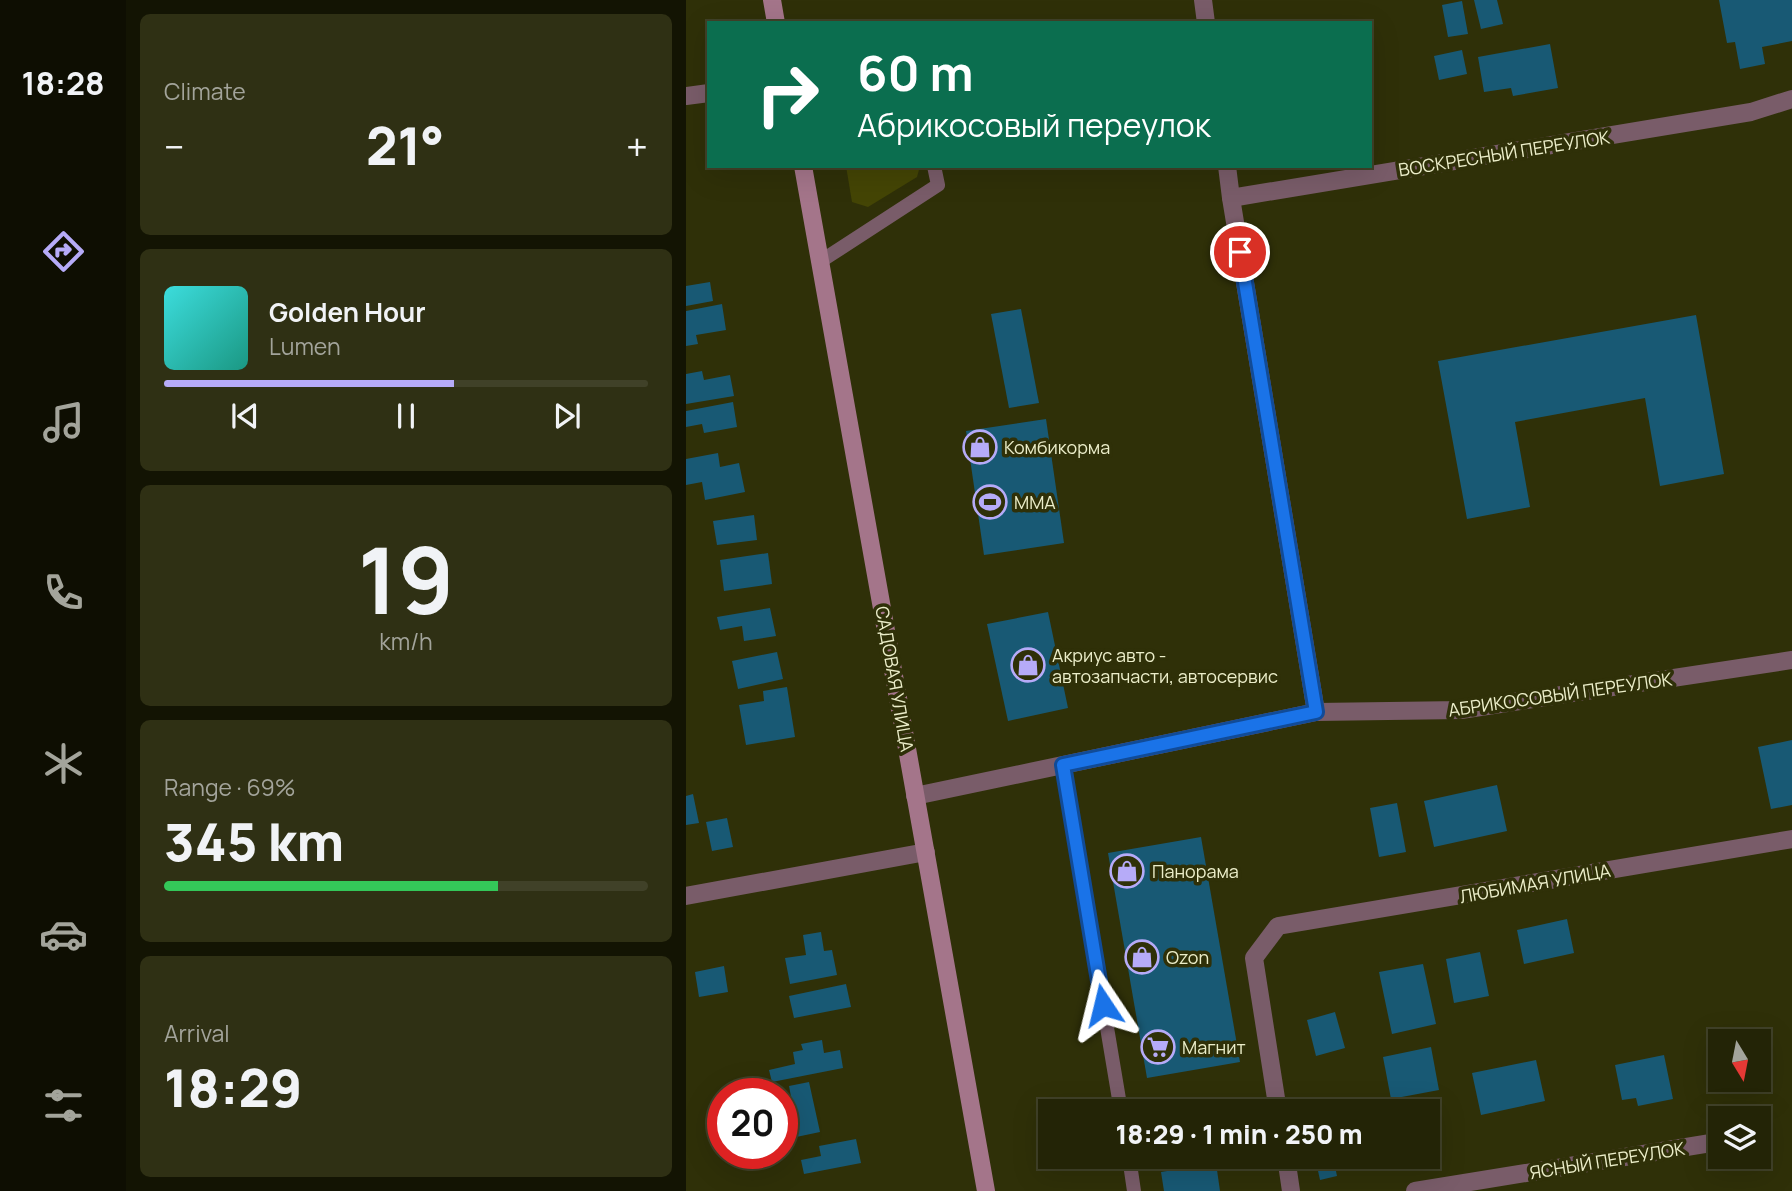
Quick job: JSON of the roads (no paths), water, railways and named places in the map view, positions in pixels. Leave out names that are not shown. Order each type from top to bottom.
[{"type":"main road","points":[[772,0],[776,21]]},
{"type":"main road","name":"САДОВАЯ УЛИЦА","points":[[803,168],[985,1191]]},
{"type":"street","points":[[1203,0],[1206,21]]},
{"type":"street","points":[[686,96],[707,93]]},
{"type":"street","name":"ВОСКРЕСНЫЙ ПЕРЕУЛОК","points":[[1231,198],[1751,112],[1792,99]]},
{"type":"street","points":[[1227,168],[1316,712]]},
{"type":"street","name":"АБРИКОСОВЫЙ ПЕРЕУЛОК","points":[[915,796],[1316,712],[1461,710],[1792,660]]},
{"type":"street","name":"ЛЮБИМАЯ УЛИЦА","points":[[1276,1099],[1254,958],[1278,926],[1792,839]]},
{"type":"street","points":[[686,896],[926,852]]},
{"type":"street","name":"ЯСНЫЙ ПЕРЕУЛОК","points":[[1415,1191],[1708,1143]]},
{"type":"street","points":[[1288,1169],[1291,1191]]},
{"type":"lane","points":[[821,261],[938,185],[934,168]]},
{"type":"lane","points":[[1063,765],[1119,1099]]},
{"type":"lane","points":[[1131,1169],[1135,1191]]},
{"type":"place","name":"Комбикорма","points":[[980,447]]},
{"type":"place","name":"ММА","points":[[990,502]]},
{"type":"place","name":"Акриус авто - автозапчасти, автосервис","points":[[1028,665]]},
{"type":"place","name":"Панорама","points":[[1127,871]]},
{"type":"place","name":"Ozon","points":[[1142,957]]},
{"type":"place","name":"Магнит","points":[[1158,1047]]}]
